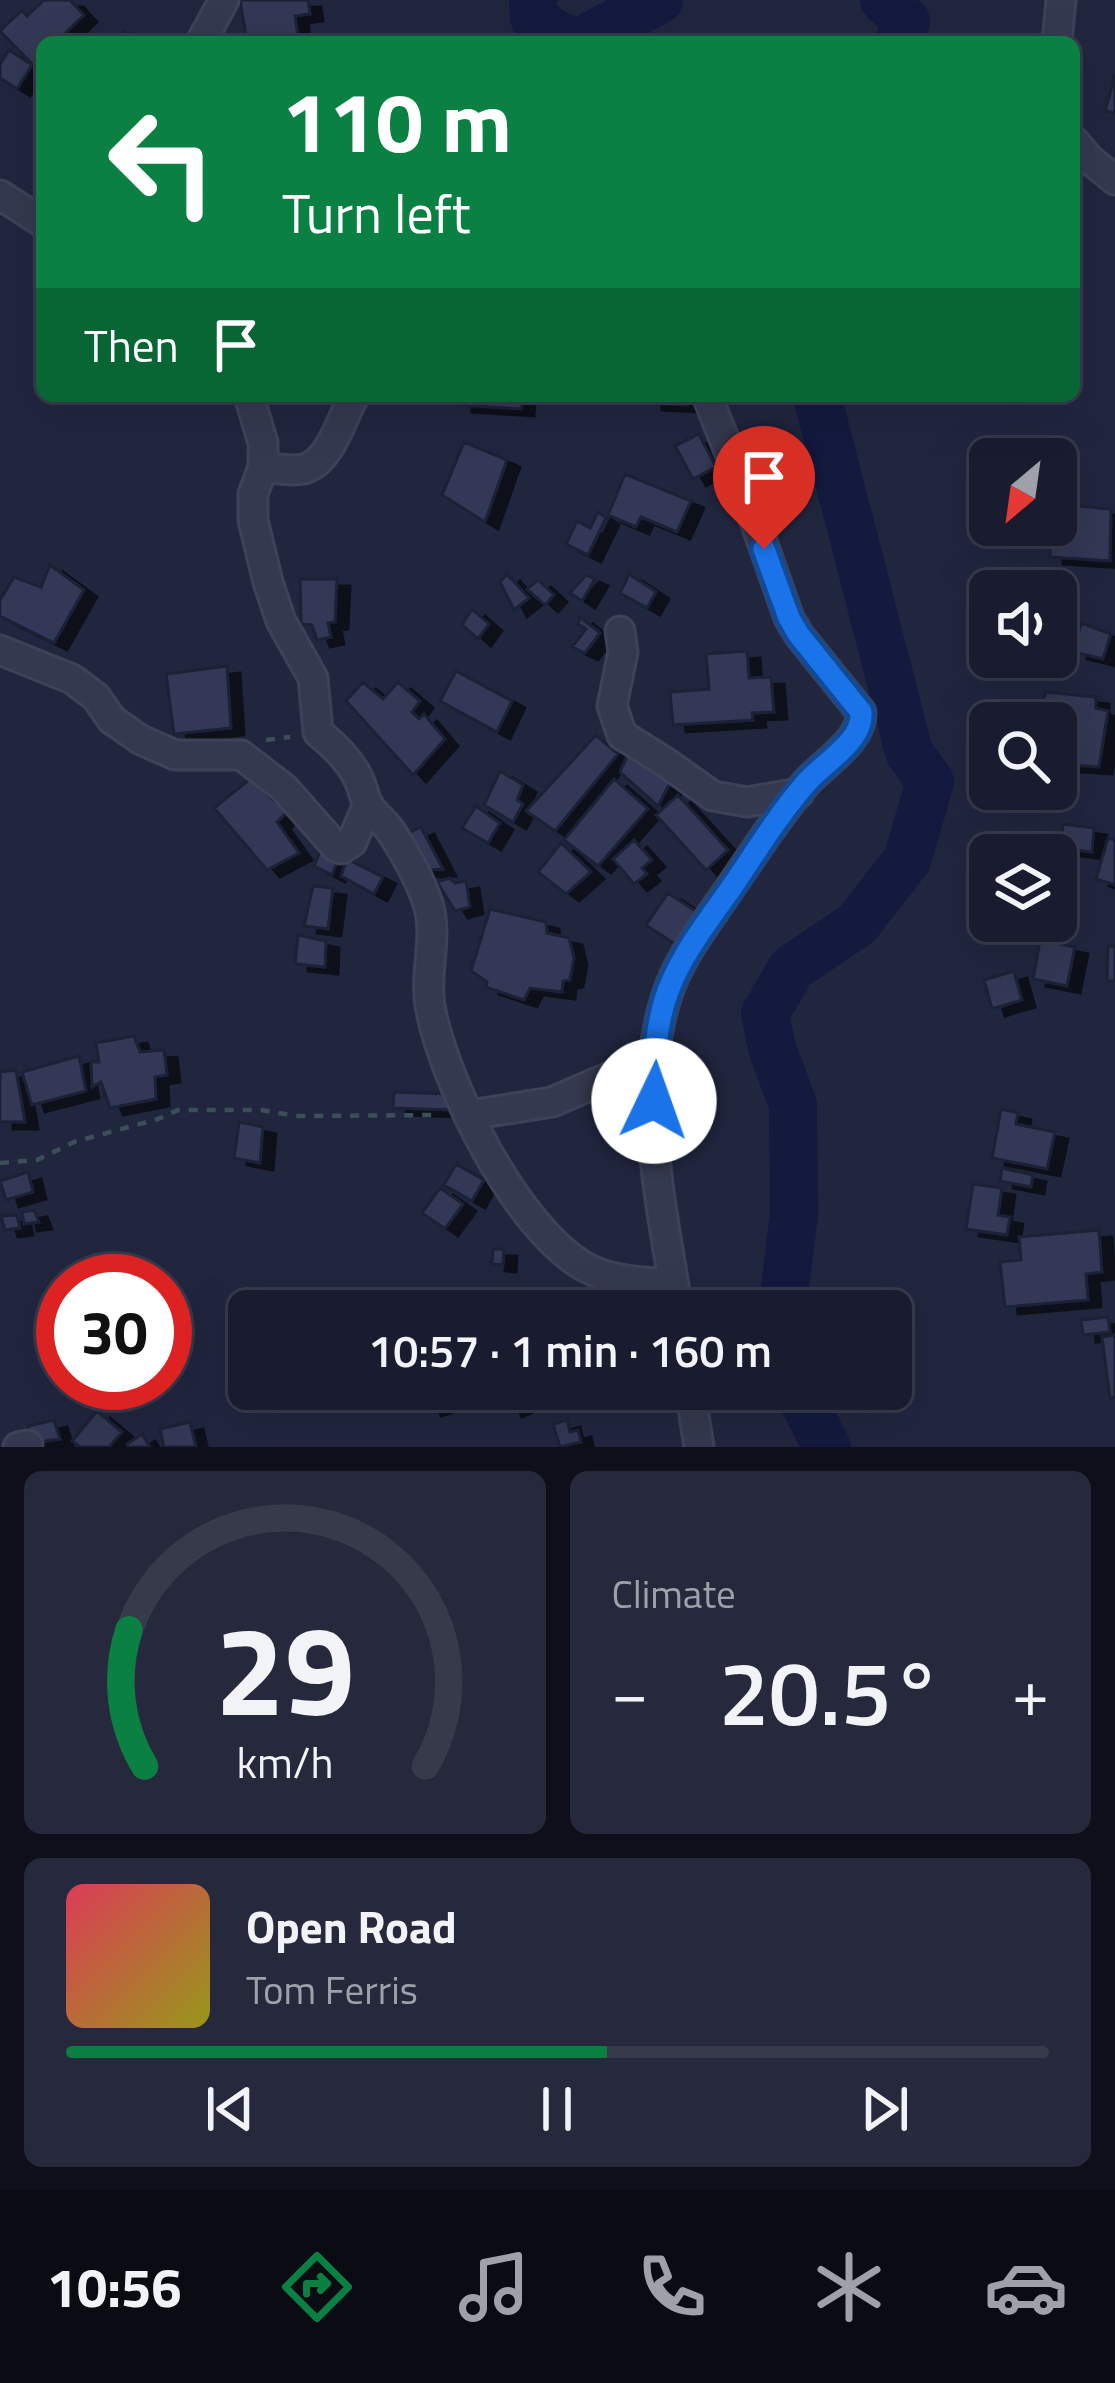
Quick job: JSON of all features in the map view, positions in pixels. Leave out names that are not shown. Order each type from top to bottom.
[{"type":"street","points":[[204,36],[224,0]]},
{"type":"street","points":[[1057,36],[1060,0]]},
{"type":"street","points":[[1080,148],[1115,180]]},
{"type":"street","points":[[0,195],[36,218]]},
{"type":"street","points":[[251,402],[263,442],[254,520],[268,582],[281,621],[313,678],[318,732],[344,755],[427,900],[433,926],[429,1000],[440,1050],[487,1152],[525,1209],[566,1255],[590,1270],[654,1290]]},
{"type":"street","points":[[263,467],[310,467],[322,458],[351,402]]},
{"type":"street","points":[[675,1290],[653,1144],[654,1058],[668,991],[683,959],[764,839],[862,724],[861,712],[789,618],[709,402]]},
{"type":"street","points":[[620,631],[623,652],[612,706],[622,735],[713,796],[747,802],[799,793]]},
{"type":"street","points":[[0,650],[72,679],[96,697],[112,720],[175,755],[241,755],[284,788],[336,847],[352,842],[368,804]]},
{"type":"street","points":[[470,1115],[552,1102],[654,1058]]},
{"type":"street","points":[[693,1410],[698,1447]]},
{"type":"path","points":[[241,755],[269,737],[318,732]]},
{"type":"path","points":[[0,1163],[37,1160],[74,1142],[178,1110],[244,1109],[297,1116],[470,1115]]},
{"type":"building","points":[[44,0],[70,0],[84,15],[62,36],[36,36],[36,68],[0,31],[22,10],[27,16]]},
{"type":"building","points":[[240,0],[308,0],[310,14],[295,16],[298,36],[246,36]]},
{"type":"building","points":[[9,50],[32,65],[17,89],[0,78],[0,64]]},
{"type":"building","points":[[1115,75],[1115,113],[1105,111]]},
{"type":"building","points":[[459,402],[522,402],[521,409]]},
{"type":"building","points":[[699,434],[716,467],[693,479],[675,446]]},
{"type":"building","points":[[464,442],[507,460],[485,522],[442,495]]},
{"type":"building","points":[[625,474],[691,501],[677,532],[641,517],[636,527],[608,515]]},
{"type":"building","points":[[1077,506],[1111,509],[1110,561],[1050,557],[1050,546],[1077,546]]},
{"type":"building","points":[[598,512],[606,518],[588,555],[566,544],[577,521],[590,528]]},
{"type":"building","points":[[50,565],[84,590],[54,643],[0,616],[0,600],[14,577],[41,587]]},
{"type":"building","points":[[507,574],[529,598],[514,610],[500,582]]},
{"type":"building","points":[[629,574],[656,592],[647,608],[620,593]]},
{"type":"building","points":[[586,575],[595,579],[582,601],[570,593]]},
{"type":"building","points":[[300,579],[337,579],[335,622],[328,623],[331,637],[317,640],[312,625],[301,624]]},
{"type":"building","points":[[538,580],[554,595],[545,605],[527,589]]},
{"type":"building","points":[[472,609],[489,624],[478,639],[462,625]]},
{"type":"building","points":[[580,617],[600,633],[585,653],[572,647],[586,629],[578,624]]},
{"type":"building","points":[[1081,623],[1111,634],[1103,659],[1077,653]]},
{"type":"building","points":[[747,651],[749,678],[771,677],[774,712],[752,713],[753,720],[673,725],[670,692],[709,689],[706,654]]},
{"type":"building","points":[[227,666],[231,728],[174,734],[166,674]]},
{"type":"building","points":[[456,671],[512,701],[497,732],[440,701]]},
{"type":"building","points":[[363,682],[383,699],[398,682],[420,701],[412,712],[419,719],[424,714],[445,739],[413,775],[346,701]]},
{"type":"building","points":[[1046,692],[1096,697],[1096,708],[1108,711],[1099,767],[1077,765],[1077,702],[1042,702]]},
{"type":"building","points":[[596,735],[618,754],[555,831],[526,811]]},
{"type":"building","points":[[631,747],[672,779],[658,806],[620,772]]},
{"type":"building","points":[[500,771],[523,785],[517,800],[523,804],[513,822],[484,805]]},
{"type":"building","points":[[250,779],[287,812],[277,822],[299,853],[267,870],[214,808]]},
{"type":"building","points":[[614,779],[648,809],[598,866],[564,840]]},
{"type":"building","points":[[678,795],[728,850],[706,870],[656,815]]},
{"type":"building","points":[[476,806],[500,823],[488,843],[462,828]]},
{"type":"building","points":[[1063,824],[1094,828],[1092,852],[1077,850],[1077,834],[1062,834]]},
{"type":"building","points":[[421,827],[443,869],[424,870],[404,835]]},
{"type":"building","points":[[1108,838],[1115,840],[1115,885],[1096,879]]},
{"type":"building","points":[[634,840],[652,860],[642,868],[647,874],[634,884],[613,859]]},
{"type":"building","points":[[561,843],[591,872],[566,894],[538,872]]},
{"type":"building","points":[[322,847],[339,857],[332,875],[314,866]]},
{"type":"building","points":[[347,859],[383,877],[374,894],[341,876]]},
{"type":"building","points":[[449,878],[455,883],[466,881],[470,907],[455,911],[437,882]]},
{"type":"building","points":[[313,886],[333,888],[328,929],[304,926]]},
{"type":"building","points":[[668,893],[700,914],[678,946],[646,925]]},
{"type":"building","points":[[490,909],[546,922],[547,933],[569,938],[574,958],[562,992],[530,988],[524,1000],[486,987],[487,982],[471,971]]},
{"type":"building","points":[[298,935],[326,941],[325,967],[295,964]]},
{"type":"building","points":[[1040,942],[1075,947],[1067,986],[1033,979]]},
{"type":"building","points":[[1108,946],[1115,946],[1115,981],[1107,981]]},
{"type":"building","points":[[1014,971],[1022,1000],[992,1009],[984,980]]},
{"type":"building","points":[[134,1036],[140,1052],[164,1050],[167,1075],[155,1077],[156,1099],[110,1108],[101,1082],[92,1087],[91,1062],[99,1062],[96,1043]]},
{"type":"building","points":[[79,1056],[86,1091],[32,1105],[22,1072]]},
{"type":"building","points":[[16,1070],[25,1122],[0,1122],[0,1072]]},
{"type":"building","points":[[394,1092],[451,1094],[451,1110],[393,1108]]},
{"type":"building","points":[[1001,1109],[1018,1113],[1016,1124],[1055,1132],[1047,1169],[992,1158]]},
{"type":"building","points":[[239,1122],[263,1127],[260,1163],[234,1158]]},
{"type":"building","points":[[456,1164],[484,1180],[472,1201],[444,1185]]},
{"type":"building","points":[[1002,1168],[1033,1175],[1031,1187],[1000,1181]]},
{"type":"building","points":[[28,1172],[33,1192],[6,1200],[0,1181]]},
{"type":"building","points":[[973,1184],[1002,1188],[998,1215],[1010,1217],[1007,1235],[966,1229]]},
{"type":"building","points":[[440,1188],[463,1204],[445,1229],[422,1213]]},
{"type":"building","points":[[34,1210],[39,1222],[24,1224],[22,1212]]},
{"type":"building","points":[[17,1215],[20,1228],[5,1230],[1,1216]]},
{"type":"building","points":[[1099,1230],[1102,1272],[1086,1274],[1088,1300],[1005,1307],[1000,1262],[1021,1260],[1019,1237]]},
{"type":"building","points":[[493,1249],[504,1249],[503,1265],[492,1264]]},
{"type":"building","points":[[1108,1317],[1110,1332],[1083,1335],[1081,1320]]},
{"type":"building","points":[[1115,1335],[1115,1397],[1110,1398],[1102,1337]]},
{"type":"building","points":[[97,1411],[122,1432],[109,1447],[80,1447],[72,1441]]},
{"type":"building","points":[[54,1420],[60,1439],[34,1443],[28,1426]]},
{"type":"building","points":[[567,1420],[570,1432],[578,1430],[581,1442],[560,1447],[553,1424]]},
{"type":"building","points":[[190,1422],[196,1447],[164,1447],[160,1429]]},
{"type":"building","points":[[142,1434],[150,1447],[128,1447],[127,1444]]},
{"type":"waterway","points":[[533,0],[534,17],[561,36]]},
{"type":"waterway","points":[[590,36],[659,0]]},
{"type":"waterway","points":[[884,0],[906,21],[901,36]]},
{"type":"waterway","points":[[785,1290],[794,1215],[793,1105],[765,1014],[792,968],[857,924],[907,860],[930,782],[909,752],[819,402]]},
{"type":"waterway","points":[[808,1410],[827,1447]]},
{"type":"route","points":[[654,1101],[654,1058],[661,1018],[683,959],[806,783],[862,724],[861,712],[789,618],[764,549]]}]
